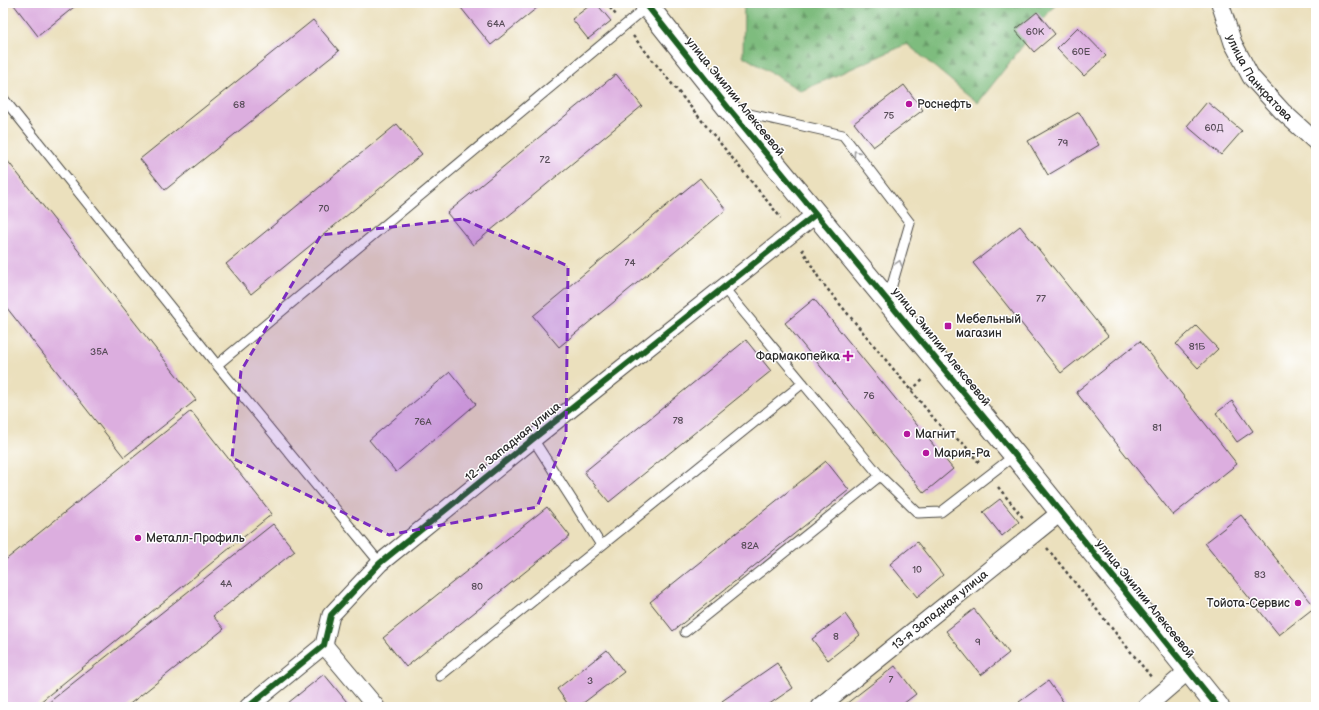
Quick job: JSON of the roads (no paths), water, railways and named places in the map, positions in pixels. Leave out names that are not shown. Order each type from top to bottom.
[{"type":"street","name":"улица Панкратова","points":[[1220,3],[1233,43],[1251,77],[1282,111],[1316,142]]},
{"type":"street","name":"улица Эмилии Алексеевой","points":[[647,5],[730,110],[1015,455],[1218,707]]},
{"type":"street","name":"12-я Западная улица","points":[[324,645],[331,615],[380,563],[816,214]]},
{"type":"street","name":"13-я Западная улица","points":[[819,707],[1061,512]]},
{"type":"street","points":[[248,707],[324,645],[376,707]]},
{"type":"street","points":[[1146,707],[1188,670]]},
{"type":"lane","points":[[217,365],[647,5]]},
{"type":"lane","points":[[3,98],[217,365],[380,563]]},
{"type":"lane","points":[[730,110],[843,135],[910,223],[888,300]]},
{"type":"lane","points":[[724,287],[880,476],[918,513],[941,512],[1015,455]]},
{"type":"lane","points":[[440,676],[803,383]]},
{"type":"lane","points":[[533,439],[601,545]]},
{"type":"lane","points":[[684,632],[880,476]]},
{"type":"place","name":"Роснефть","points":[[909,104]]},
{"type":"place","name":"Мебельный магазин","points":[[948,326]]},
{"type":"place","name":"Фармакопейка","points":[[848,356]]},
{"type":"place","name":"Магнит","points":[[907,434]]},
{"type":"place","name":"Мария-Ра","points":[[926,453]]},
{"type":"place","name":"Металл-Профиль","points":[[138,538]]},
{"type":"place","name":"Тойота-Сервис","points":[[1298,603]]}]
